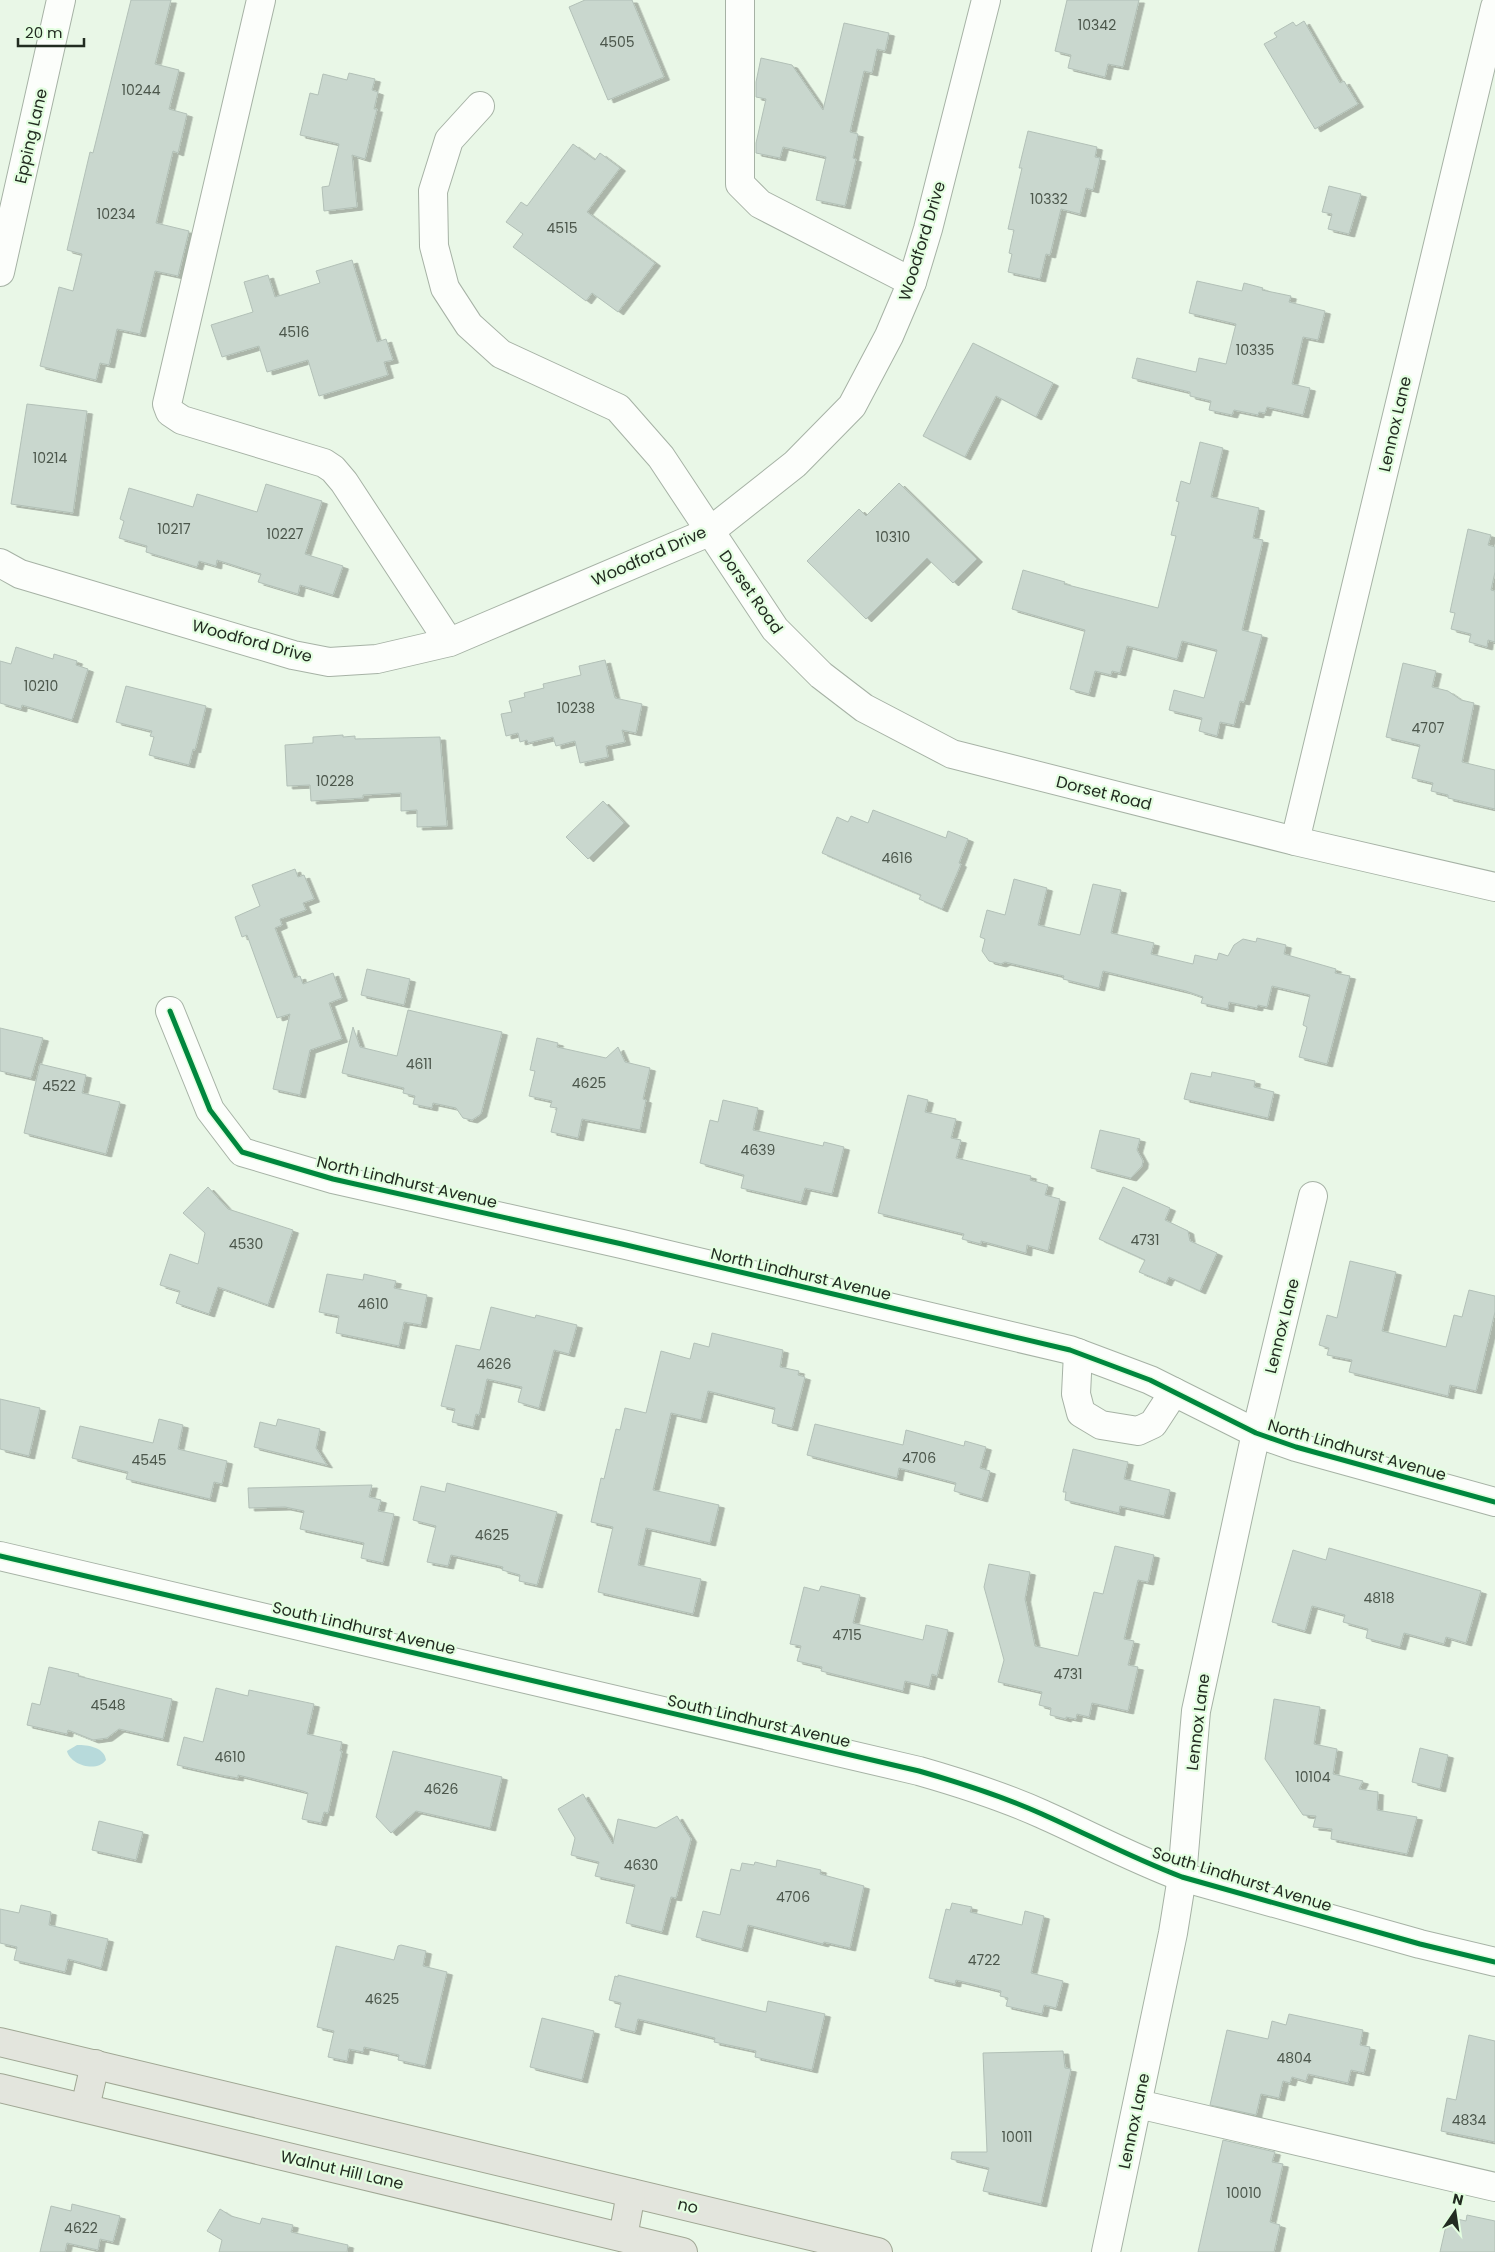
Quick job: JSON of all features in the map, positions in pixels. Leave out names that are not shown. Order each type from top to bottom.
[{"type":"main road","points":[[0,2042],[631,2193],[621,2245]]},
{"type":"main road","points":[[85,2108],[95,2064]]},
{"type":"main road","name":"Walnut Hill Lane","points":[[0,2088],[621,2245],[683,2252]]},
{"type":"main road","name":"no","points":[[631,2193],[878,2252]]},
{"type":"street","name":"Epping Lane","points":[[0,272],[61,0]]},
{"type":"street","points":[[262,0],[167,404],[170,412],[182,420],[324,463],[333,469],[344,482],[449,642]]},
{"type":"street","points":[[740,0],[740,184],[760,204],[912,282]]},
{"type":"street","name":"Woodford Drive","points":[[0,563],[20,574],[293,655],[329,662],[377,659],[449,642],[709,532],[795,464],[852,406],[889,336],[912,282],[928,229],[986,0]]},
{"type":"street","name":"Lennox Lane","points":[[1295,841],[1495,7]]},
{"type":"street","name":"Dorset Road","points":[[480,106],[449,140],[433,191],[434,246],[445,288],[469,325],[501,354],[618,408],[661,457],[775,629],[821,676],[864,708],[952,754],[1295,841],[1495,887]]},
{"type":"street","name":"North Lindhurst Avenue","points":[[170,1011],[210,1110],[242,1152],[333,1179],[622,1244],[1078,1353],[1150,1380],[1256,1433],[1296,1447],[1495,1502]]},
{"type":"street","name":"Lennox Lane","points":[[1106,2252],[1173,1933],[1182,1877],[1196,1711],[1256,1433],[1313,1196]]},
{"type":"street","points":[[1078,1353],[1076,1394],[1081,1412],[1101,1425],[1138,1431],[1153,1424],[1174,1392]]},
{"type":"street","name":"South Lindhurst Avenue","points":[[0,1556],[919,1772],[979,1789],[1041,1813],[1147,1864],[1182,1877],[1420,1944],[1495,1962]]},
{"type":"street","points":[[1138,2104],[1495,2186]]},
{"type":"water","points":[[77,1745],[90,1746],[99,1750],[106,1760],[102,1764],[90,1767],[78,1763],[69,1756],[67,1751]]},
{"type":"building","points":[[131,0],[171,0],[155,64],[179,70],[169,109],[187,114],[178,153],[173,151],[156,223],[189,231],[178,276],[155,271],[140,334],[117,329],[109,365],[100,363],[96,380],[40,366],[59,287],[73,291],[82,254],[67,250],[90,152],[93,153]]},
{"type":"building","points":[[585,0],[632,0],[664,77],[608,100],[569,7]]},
{"type":"building","points":[[1067,0],[1139,0],[1123,67],[1108,64],[1105,77],[1068,68],[1071,55],[1055,51]]},
{"type":"building","points":[[1304,21],[1340,83],[1344,81],[1358,104],[1315,129],[1264,44],[1277,37],[1274,33],[1293,22],[1296,26]]},
{"type":"building","points":[[844,23],[889,33],[885,51],[877,49],[872,73],[864,71],[850,132],[858,134],[853,158],[856,159],[845,206],[816,200],[826,157],[783,147],[780,158],[756,153],[756,143],[766,99],[756,97],[756,82],[761,58],[792,65],[823,110]]},
{"type":"building","points":[[349,73],[375,79],[372,90],[378,92],[374,109],[377,109],[365,159],[352,155],[357,207],[324,211],[322,187],[329,186],[339,144],[300,135],[310,93],[318,95],[323,74],[347,80]]},
{"type":"building","points":[[1028,131],[1097,147],[1095,157],[1100,158],[1093,190],[1086,188],[1080,214],[1061,209],[1050,255],[1046,254],[1040,279],[1008,272],[1012,254],[1009,253],[1014,230],[1008,229],[1022,168],[1019,168]]},
{"type":"building","points":[[573,144],[595,160],[600,153],[620,168],[587,212],[655,263],[618,312],[592,293],[586,301],[513,247],[523,234],[506,222],[521,202],[527,206]]},
{"type":"building","points":[[1329,186],[1361,194],[1349,234],[1328,229],[1332,214],[1322,212]]},
{"type":"building","points":[[352,260],[377,342],[386,339],[393,360],[384,362],[388,375],[319,396],[308,360],[267,372],[259,346],[222,357],[211,325],[253,312],[244,282],[268,275],[275,297],[320,283],[316,271]]},
{"type":"building","points":[[1197,281],[1242,291],[1244,283],[1263,288],[1262,290],[1291,296],[1289,302],[1325,311],[1318,340],[1303,337],[1292,384],[1310,388],[1303,415],[1267,407],[1265,413],[1259,412],[1258,415],[1234,410],[1232,415],[1209,410],[1211,401],[1190,396],[1190,392],[1132,378],[1137,358],[1196,372],[1199,358],[1226,364],[1236,324],[1189,313]]},
{"type":"building","points":[[973,343],[1053,383],[1036,417],[996,396],[965,457],[923,436]]},
{"type":"building","points":[[27,404],[87,411],[73,513],[11,504]]},
{"type":"building","points":[[1200,442],[1223,448],[1211,497],[1259,508],[1253,538],[1263,540],[1242,630],[1262,635],[1244,702],[1240,701],[1234,725],[1220,722],[1217,736],[1199,731],[1202,718],[1169,710],[1174,690],[1204,698],[1217,650],[1182,641],[1177,659],[1127,646],[1120,673],[1112,671],[1111,675],[1095,671],[1089,694],[1070,689],[1085,630],[1012,609],[1023,570],[1065,582],[1064,584],[1158,608],[1176,536],[1171,535],[1179,502],[1176,501],[1181,481],[1190,484]]},
{"type":"building","points":[[899,483],[977,559],[953,583],[927,558],[866,619],[807,561],[859,509],[866,516]]},
{"type":"building","points":[[266,484],[322,501],[305,554],[343,566],[333,595],[300,585],[298,594],[258,582],[261,574],[217,560],[216,566],[199,561],[197,567],[146,552],[147,546],[119,538],[124,521],[120,519],[129,488],[193,507],[197,494],[257,512]]},
{"type":"building","points":[[1468,529],[1491,535],[1488,545],[1495,547],[1495,572],[1491,590],[1495,591],[1495,642],[1488,640],[1487,647],[1469,642],[1471,634],[1451,629],[1455,613],[1450,612]]},
{"type":"building","points":[[16,647],[53,659],[54,654],[77,661],[76,665],[88,669],[72,720],[22,705],[21,709],[0,703],[0,661],[11,664]]},
{"type":"building","points":[[605,660],[615,698],[642,704],[636,733],[622,730],[625,742],[606,746],[608,757],[580,763],[575,741],[556,746],[553,737],[528,743],[527,740],[520,742],[518,733],[506,736],[501,714],[512,712],[509,701],[525,697],[524,693],[544,688],[543,684],[581,675],[579,666]]},
{"type":"building","points":[[1403,663],[1436,671],[1432,687],[1448,691],[1461,700],[1474,703],[1462,762],[1495,770],[1495,809],[1448,798],[1448,795],[1431,791],[1433,783],[1412,778],[1420,745],[1386,737]]},
{"type":"building","points":[[126,686],[206,706],[195,750],[193,749],[189,765],[149,755],[154,737],[150,736],[152,731],[116,722]]},
{"type":"building","points":[[343,735],[343,737],[355,736],[355,739],[440,737],[447,826],[417,827],[417,810],[401,811],[401,793],[363,795],[363,798],[311,801],[310,785],[287,786],[285,745],[313,743],[313,737]]},
{"type":"building","points":[[603,801],[624,823],[588,859],[566,837]]},
{"type":"building","points":[[873,810],[946,838],[948,831],[968,839],[959,863],[961,864],[942,909],[919,899],[921,895],[822,853],[837,817],[848,822],[851,816],[868,823]]},
{"type":"building","points":[[295,869],[298,877],[304,875],[314,899],[303,903],[306,910],[280,919],[282,925],[275,928],[294,978],[300,976],[303,984],[333,973],[342,998],[329,1003],[342,1039],[310,1050],[300,1095],[273,1089],[290,1014],[277,1018],[247,935],[242,937],[235,917],[260,906],[252,885]]},
{"type":"building","points":[[1014,879],[1047,888],[1038,925],[1080,935],[1093,884],[1121,890],[1111,933],[1154,943],[1151,954],[1193,964],[1195,955],[1217,960],[1219,953],[1228,956],[1234,945],[1243,939],[1256,942],[1257,938],[1286,945],[1284,954],[1336,969],[1335,973],[1350,976],[1327,1064],[1299,1057],[1307,1027],[1303,1025],[1310,995],[1272,986],[1267,1007],[1258,1005],[1257,1008],[1229,1002],[1228,1009],[1201,1003],[1203,997],[1186,991],[1103,971],[1099,988],[1063,979],[1064,976],[1005,962],[1001,964],[989,961],[982,951],[985,939],[980,937],[987,910],[1005,915]]},
{"type":"building","points":[[367,969],[410,979],[404,1005],[361,995]]},
{"type":"building","points":[[408,1010],[502,1032],[481,1114],[472,1120],[463,1118],[456,1108],[433,1103],[432,1108],[413,1104],[415,1096],[403,1093],[404,1088],[342,1073],[353,1027],[360,1047],[397,1056]]},
{"type":"building","points":[[0,1028],[43,1038],[31,1078],[0,1071]]},
{"type":"building","points":[[537,1038],[558,1043],[557,1047],[606,1058],[618,1047],[625,1062],[650,1068],[643,1099],[646,1100],[640,1130],[582,1119],[578,1138],[551,1132],[557,1108],[550,1107],[552,1101],[529,1096],[535,1071],[530,1070]]},
{"type":"building","points":[[40,1064],[86,1075],[82,1093],[120,1102],[106,1154],[24,1133]]},
{"type":"building","points":[[1212,1072],[1255,1081],[1254,1087],[1274,1092],[1268,1118],[1184,1099],[1191,1073],[1211,1077]]},
{"type":"building","points":[[908,1095],[928,1100],[925,1112],[956,1119],[951,1138],[961,1140],[956,1158],[1031,1176],[1030,1180],[1048,1185],[1045,1195],[1060,1199],[1048,1251],[1027,1245],[1026,1253],[981,1241],[981,1244],[962,1239],[964,1234],[878,1213]]},
{"type":"building","points":[[723,1100],[758,1108],[753,1130],[823,1146],[824,1142],[844,1147],[832,1194],[805,1188],[801,1202],[741,1188],[744,1175],[700,1163],[710,1120],[718,1122]]},
{"type":"building","points":[[1100,1130],[1140,1139],[1137,1150],[1143,1161],[1142,1166],[1131,1178],[1091,1168]]},
{"type":"building","points":[[208,1187],[228,1209],[293,1230],[268,1305],[218,1287],[209,1314],[176,1303],[180,1291],[160,1285],[170,1254],[198,1264],[205,1233],[183,1213]]},
{"type":"building","points":[[1123,1187],[1170,1208],[1165,1220],[1188,1231],[1190,1241],[1217,1253],[1200,1291],[1169,1277],[1166,1283],[1139,1272],[1145,1260],[1099,1239]]},
{"type":"building","points":[[1350,1261],[1396,1272],[1382,1331],[1446,1347],[1454,1315],[1462,1317],[1469,1290],[1495,1296],[1495,1312],[1476,1391],[1450,1385],[1448,1396],[1349,1372],[1352,1360],[1327,1355],[1329,1348],[1319,1345],[1327,1315],[1337,1318]]},
{"type":"building","points":[[327,1274],[363,1280],[364,1274],[396,1281],[394,1288],[427,1295],[421,1325],[404,1322],[399,1346],[336,1333],[339,1316],[319,1312]]},
{"type":"building","points":[[491,1307],[535,1318],[536,1315],[577,1325],[569,1354],[554,1350],[539,1408],[518,1402],[522,1387],[487,1379],[479,1415],[476,1414],[473,1427],[452,1422],[455,1409],[441,1406],[456,1345],[480,1350]]},
{"type":"building","points":[[712,1333],[783,1350],[780,1367],[799,1371],[798,1375],[805,1377],[792,1428],[772,1423],[775,1408],[708,1391],[701,1420],[671,1413],[653,1490],[719,1505],[710,1543],[646,1528],[638,1565],[701,1579],[693,1614],[598,1592],[613,1527],[591,1522],[601,1478],[604,1479],[616,1429],[620,1430],[625,1408],[646,1413],[661,1351],[690,1359],[694,1343],[709,1347]]},
{"type":"building","points":[[0,1399],[40,1408],[29,1456],[0,1449]]},
{"type":"building","points":[[159,1419],[183,1425],[178,1449],[227,1461],[222,1484],[214,1482],[210,1499],[126,1479],[128,1472],[72,1458],[80,1426],[153,1443]]},
{"type":"building","points":[[278,1419],[320,1429],[316,1448],[327,1465],[254,1447],[260,1422],[276,1426]]},
{"type":"building","points":[[815,1424],[903,1445],[906,1430],[964,1446],[965,1441],[986,1447],[980,1468],[990,1471],[982,1499],[954,1491],[956,1483],[899,1468],[897,1478],[807,1455]]},
{"type":"building","points":[[1073,1449],[1128,1462],[1124,1479],[1170,1490],[1164,1516],[1120,1506],[1119,1513],[1065,1500],[1066,1492],[1063,1492]]},
{"type":"building","points":[[447,1483],[557,1512],[537,1585],[519,1581],[520,1575],[502,1570],[503,1567],[451,1555],[448,1566],[427,1562],[436,1526],[413,1520],[421,1486],[445,1492]]},
{"type":"building","points":[[372,1485],[369,1497],[381,1500],[378,1511],[394,1514],[383,1563],[361,1558],[364,1543],[300,1529],[304,1511],[285,1507],[249,1508],[248,1488]]},
{"type":"building","points":[[1115,1546],[1154,1555],[1148,1582],[1138,1580],[1124,1639],[1134,1641],[1128,1665],[1138,1667],[1128,1711],[1092,1703],[1089,1717],[1077,1714],[1076,1719],[1066,1717],[1066,1719],[1050,1715],[1051,1708],[1039,1705],[1042,1692],[998,1682],[1004,1660],[984,1587],[989,1564],[1030,1572],[1025,1599],[1035,1646],[1078,1656],[1094,1592],[1103,1594]]},
{"type":"building","points":[[1329,1548],[1481,1591],[1466,1643],[1446,1637],[1444,1644],[1404,1633],[1400,1647],[1366,1638],[1368,1629],[1343,1622],[1345,1615],[1312,1606],[1305,1631],[1272,1622],[1293,1550],[1326,1560]]},
{"type":"building","points":[[821,1586],[860,1595],[853,1623],[923,1640],[926,1625],[948,1630],[937,1676],[932,1674],[929,1687],[905,1681],[903,1691],[821,1671],[822,1667],[797,1661],[801,1646],[790,1644],[804,1587],[819,1591]]},
{"type":"building","points":[[49,1667],[172,1699],[163,1739],[119,1729],[107,1738],[93,1740],[68,1730],[67,1734],[27,1725],[32,1703],[40,1705]]},
{"type":"building","points":[[216,1688],[248,1696],[249,1690],[314,1704],[307,1734],[342,1742],[340,1751],[342,1751],[328,1813],[324,1812],[321,1823],[302,1819],[308,1793],[238,1775],[238,1778],[177,1765],[184,1737],[203,1742]]},
{"type":"building","points":[[1274,1699],[1320,1707],[1314,1744],[1337,1749],[1333,1774],[1363,1781],[1359,1789],[1378,1792],[1377,1810],[1417,1817],[1407,1854],[1331,1839],[1332,1829],[1313,1827],[1316,1816],[1303,1815],[1265,1759]]},
{"type":"building","points":[[1420,1748],[1448,1755],[1440,1789],[1412,1782]]},
{"type":"building","points":[[393,1751],[502,1777],[490,1828],[416,1811],[391,1833],[376,1817]]},
{"type":"building","points":[[583,1794],[613,1844],[618,1819],[656,1828],[677,1816],[691,1839],[676,1898],[671,1897],[662,1932],[626,1923],[635,1885],[595,1876],[599,1862],[571,1855],[575,1838],[558,1809]]},
{"type":"building","points":[[99,1821],[143,1832],[136,1860],[92,1850]]},
{"type":"building","points":[[777,1860],[821,1870],[820,1874],[864,1886],[850,1948],[824,1942],[823,1944],[748,1925],[742,1949],[696,1937],[703,1911],[720,1915],[731,1869],[740,1871],[742,1863],[754,1865],[755,1862],[776,1867]]},
{"type":"building","points":[[952,1903],[972,1907],[970,1912],[1022,1925],[1025,1911],[1044,1916],[1031,1973],[1063,1981],[1056,2008],[1044,2005],[1042,2014],[1006,2006],[1008,1998],[1000,1996],[1001,1991],[956,1980],[955,1984],[929,1978],[946,1909],[950,1910]]},
{"type":"building","points":[[21,1905],[51,1912],[49,1925],[108,1939],[101,1968],[68,1959],[65,1972],[14,1960],[17,1947],[0,1943],[0,1909],[19,1913]]},
{"type":"building","points":[[401,1945],[426,1951],[423,1966],[447,1972],[425,2066],[398,2060],[399,2055],[364,2047],[363,2052],[349,2049],[347,2061],[328,2057],[334,2031],[317,2027],[336,1946],[394,1960],[398,1946]]},
{"type":"building","points":[[618,1975],[766,2012],[768,2001],[825,2014],[812,2070],[755,2057],[756,2051],[714,2042],[715,2038],[638,2019],[635,2032],[615,2027],[621,2003],[609,2000],[615,1976],[618,1977]]},
{"type":"building","points":[[1289,2014],[1363,2030],[1360,2045],[1370,2047],[1364,2073],[1351,2070],[1348,2083],[1308,2074],[1306,2081],[1292,2077],[1290,2083],[1283,2081],[1279,2098],[1261,2094],[1256,2115],[1210,2105],[1227,2030],[1268,2039],[1272,2021],[1286,2025]]},
{"type":"building","points":[[542,2018],[594,2031],[582,2080],[530,2067]]},
{"type":"building","points":[[1469,2035],[1495,2041],[1495,2142],[1441,2131],[1447,2098],[1456,2100]]},
{"type":"building","points":[[1063,2051],[1065,2068],[1071,2069],[1041,2204],[983,2191],[989,2168],[951,2159],[952,2152],[987,2152],[983,2053]]},
{"type":"building","points":[[1223,2140],[1275,2152],[1272,2162],[1283,2164],[1270,2222],[1280,2225],[1274,2252],[1198,2252]]},
{"type":"building","points":[[72,2204],[120,2216],[113,2242],[100,2239],[98,2250],[67,2243],[65,2252],[40,2252],[51,2206],[71,2211]]},
{"type":"building","points":[[220,2209],[231,2216],[260,2224],[262,2218],[293,2225],[291,2232],[348,2245],[347,2252],[219,2252],[222,2240],[207,2231]]},
{"type":"building","points":[[1467,2215],[1495,2221],[1495,2252],[1440,2252],[1448,2217],[1466,2221]]},
{"type":"cycle path","points":[[170,1011],[210,1110],[242,1152],[333,1179],[622,1244],[1070,1350],[1150,1380],[1256,1433],[1296,1447],[1495,1502]]},
{"type":"cycle path","points":[[0,1556],[919,1771],[981,1790],[1027,1807],[1129,1855],[1182,1877],[1420,1944],[1495,1962]]}]
